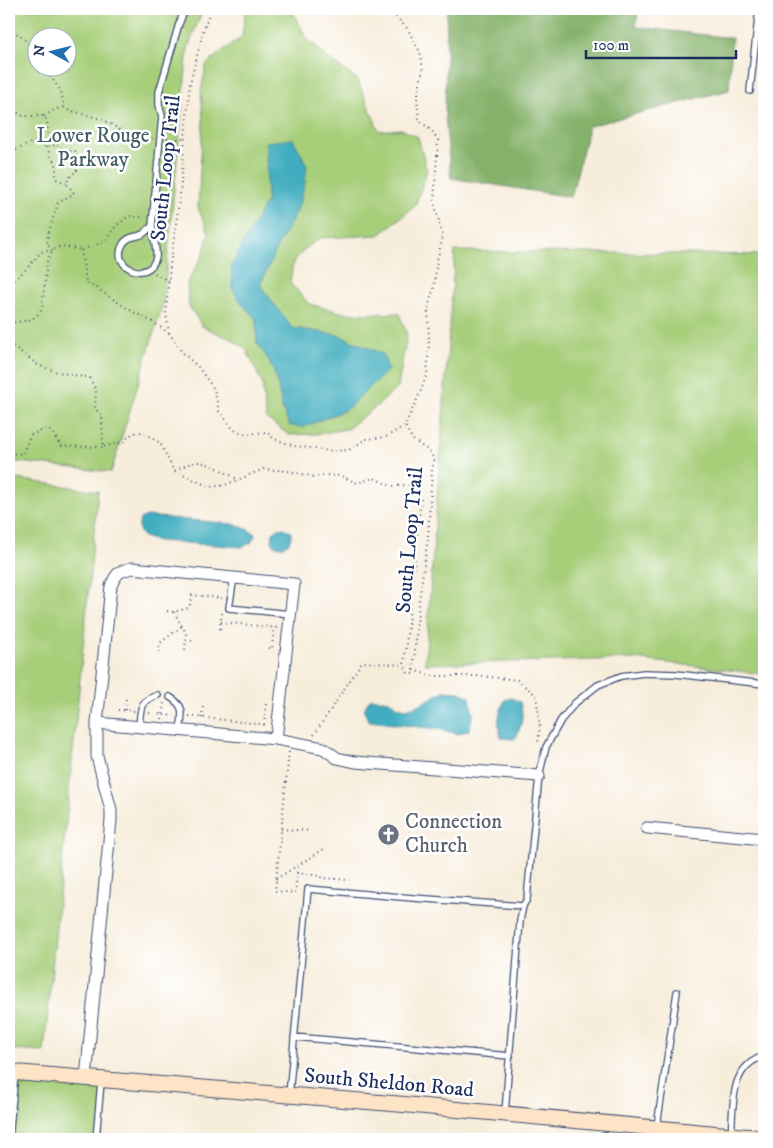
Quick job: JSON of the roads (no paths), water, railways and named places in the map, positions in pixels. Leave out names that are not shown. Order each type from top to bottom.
[{"type":"street","points":[[86,1078],[111,820],[111,810],[97,756],[97,723],[111,586],[116,575],[132,568],[294,584],[276,739]]},
{"type":"street","points":[[97,723],[276,739],[323,748],[337,758],[355,762],[539,776]]},
{"type":"street","points":[[647,828],[764,839]]},
{"type":"street","name":"South Sheldon Road","points":[[12,1072],[764,1138]]},
{"type":"lane","points":[[152,226],[143,234],[130,238],[122,247],[121,259],[129,269],[139,271],[150,267],[156,258],[152,218],[162,116],[159,105],[160,92],[185,9]]},
{"type":"lane","points":[[750,91],[759,9]]},
{"type":"lane","points":[[234,577],[229,608],[291,614]]},
{"type":"lane","points":[[505,1114],[520,921],[522,906],[527,899],[539,776],[546,747],[561,720],[575,703],[598,685],[622,676],[644,673],[676,674],[764,684]]},
{"type":"lane","points":[[139,727],[142,707],[147,698],[158,695]]},
{"type":"lane","points":[[170,698],[179,703],[182,712],[180,731]]},
{"type":"lane","points":[[289,1095],[308,888],[522,906]]},
{"type":"lane","points":[[657,1128],[677,992]]},
{"type":"lane","points":[[294,1037],[510,1056]]},
{"type":"lane","points":[[731,1135],[737,1081],[750,1062],[764,1056]]},
{"type":"lane","points":[[9,1139],[12,1072]]},
{"type":"lane","points":[[96,1139],[102,1079]]},
{"type":"water","points":[[293,139],[307,165],[305,183],[297,211],[279,243],[260,285],[292,328],[338,335],[383,354],[388,370],[347,409],[304,427],[290,426],[283,411],[276,377],[268,359],[257,343],[256,319],[233,290],[231,266],[267,200],[266,142]]},
{"type":"water","points":[[147,516],[233,524],[247,529],[254,533],[255,536],[251,543],[241,547],[159,541],[142,536],[140,533],[140,519]]},
{"type":"water","points":[[284,528],[291,532],[288,544],[281,547],[275,546],[272,542],[273,532]]},
{"type":"water","points":[[444,691],[460,692],[470,697],[473,714],[469,730],[458,734],[437,729],[369,721],[365,714],[365,707],[371,698],[389,701],[398,707],[406,709],[419,705]]},
{"type":"water","points":[[511,698],[520,702],[522,713],[521,726],[515,739],[501,737],[499,727],[499,718],[505,700]]},
{"type":"place","name":"Connection Church","points":[[389,834]]},
{"type":"park label","name":"Lower Rouge Parkway","points":[[93,148]]}]
